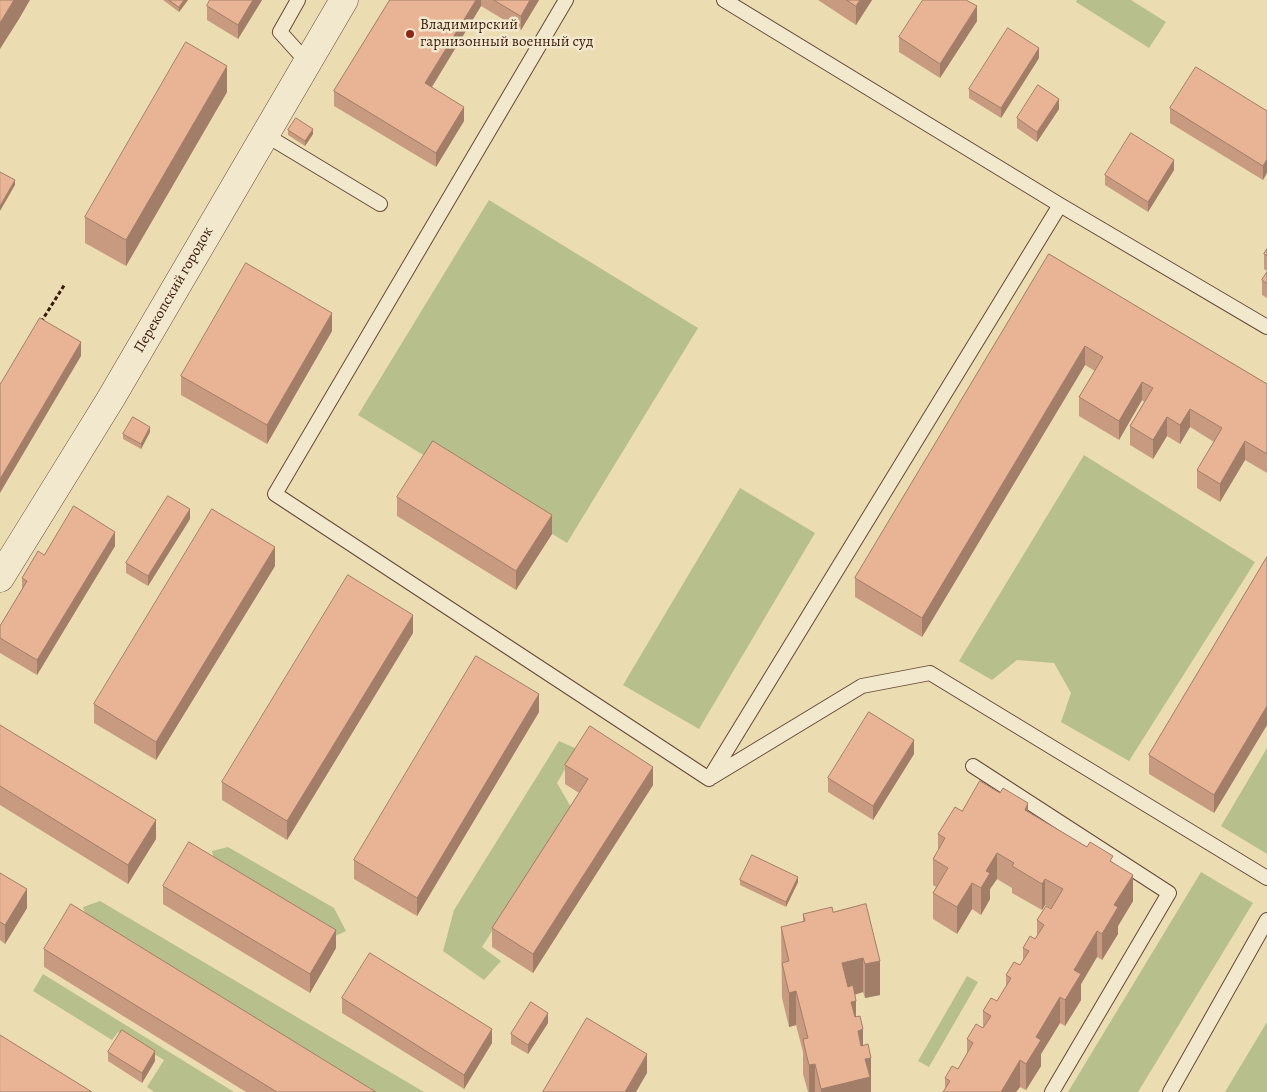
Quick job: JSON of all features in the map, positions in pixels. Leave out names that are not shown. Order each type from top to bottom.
[{"type":"street","name":"Перекопский городок","points":[[0,578],[110,400],[344,0]]},
{"type":"lane","points":[[298,0],[280,32],[307,62]]},
{"type":"lane","points":[[566,0],[276,494],[709,779]]},
{"type":"lane","points":[[724,0],[1060,206],[1267,328]]},
{"type":"lane","points":[[264,134],[380,204]]},
{"type":"lane","points":[[709,779],[1060,206]]},
{"type":"lane","points":[[709,779],[862,686],[930,673],[1267,878]]},
{"type":"lane","points":[[972,766],[1170,893],[1052,1092]]},
{"type":"lane","points":[[1170,1092],[1267,920]]},
{"type":"path","points":[[40,324],[65,284]]},
{"type":"green space","points":[[1077,0],[1131,0],[1166,22],[1149,48],[1076,2]]},
{"type":"green space","points":[[489,200],[698,328],[567,543],[358,415]]},
{"type":"green space","points":[[1084,455],[1255,562],[1129,761],[1061,722],[1071,693],[1054,663],[1017,660],[992,680],[959,661]]},
{"type":"green space","points":[[740,488],[815,533],[699,729],[623,685]]},
{"type":"green space","points":[[559,741],[577,749],[557,783],[571,807],[482,947],[501,961],[484,980],[443,951],[454,910]]},
{"type":"green space","points":[[1267,748],[1267,854],[1221,826]]},
{"type":"green space","points":[[228,847],[334,908],[346,931],[333,937],[215,865],[212,851]]},
{"type":"green space","points":[[1201,872],[1253,903],[1138,1092],[1068,1092]]},
{"type":"green space","points":[[100,901],[424,1092],[361,1092],[89,927],[83,907]]},
{"type":"green space","points":[[43,974],[234,1092],[154,1092],[147,1087],[164,1060],[118,1032],[112,1040],[33,991]]},
{"type":"green space","points":[[967,976],[978,982],[929,1067],[918,1061]]},
{"type":"green space","points":[[1267,1022],[1267,1092],[1225,1092]]},
{"type":"building","points":[[0,0],[14,0],[0,23]]},
{"type":"building","points":[[169,0],[184,0],[179,7]]},
{"type":"building","points":[[210,0],[253,0],[238,25],[207,6]]},
{"type":"building","points":[[390,0],[476,0],[425,83],[464,107],[436,153],[334,91]]},
{"type":"building","points":[[494,0],[530,0],[521,16]]},
{"type":"building","points":[[847,0],[860,0],[856,6]]},
{"type":"building","points":[[923,0],[966,0],[977,6],[940,64],[899,37]]},
{"type":"building","points":[[1008,28],[1039,48],[1001,108],[969,89]]},
{"type":"building","points":[[186,42],[227,66],[126,240],[85,217]]},
{"type":"building","points":[[1196,67],[1267,111],[1267,159],[1263,166],[1170,108]]},
{"type":"building","points":[[1038,85],[1059,99],[1037,132],[1017,118]]},
{"type":"building","points":[[296,118],[313,129],[305,141],[288,130]]},
{"type":"building","points":[[1131,133],[1174,160],[1148,202],[1105,175]]},
{"type":"building","points":[[0,172],[15,180],[0,206]]},
{"type":"building","points":[[1049,254],[1267,384],[1267,454],[1245,441],[1220,484],[1197,470],[1222,428],[1190,409],[1180,425],[1167,417],[1153,440],[1130,426],[1153,388],[1142,382],[1119,421],[1079,397],[1103,357],[1085,346],[922,618],[855,578]]},
{"type":"building","points":[[246,263],[332,313],[267,425],[181,376]]},
{"type":"building","points":[[1267,272],[1267,284],[1262,280]]},
{"type":"building","points":[[40,318],[81,342],[0,479],[0,385]]},
{"type":"building","points":[[133,417],[150,427],[141,444],[123,434]]},
{"type":"building","points":[[433,441],[552,515],[516,571],[397,497]]},
{"type":"building","points":[[168,496],[190,509],[148,576],[126,563]]},
{"type":"building","points":[[74,506],[115,532],[37,660],[0,638],[0,626],[27,581],[22,578],[38,551],[44,555]]},
{"type":"building","points":[[212,509],[275,547],[156,742],[94,704]]},
{"type":"building","points":[[1267,557],[1267,706],[1214,795],[1149,755]]},
{"type":"building","points":[[348,575],[413,615],[287,821],[222,782]]},
{"type":"building","points":[[476,656],[539,694],[417,898],[354,860]]},
{"type":"building","points":[[869,712],[914,740],[873,806],[828,778]]},
{"type":"building","points":[[0,725],[156,820],[128,865],[0,786]]},
{"type":"building","points":[[590,726],[653,767],[533,954],[492,928],[588,779],[565,765]]},
{"type":"building","points":[[980,781],[1000,793],[1003,788],[1028,803],[1025,810],[1087,847],[1090,842],[1113,856],[1110,861],[1133,875],[1114,905],[1118,907],[1102,934],[1097,931],[1074,970],[1081,974],[1065,1000],[1060,997],[1036,1037],[1041,1040],[1026,1064],[1020,1060],[1001,1092],[943,1092],[950,1081],[945,1078],[952,1066],[958,1069],[973,1043],[967,1039],[976,1024],[983,1028],[991,1016],[983,1011],[991,998],[997,1001],[1011,978],[1006,975],[1014,962],[1020,965],[1029,951],[1023,948],[1030,936],[1035,939],[1044,925],[1037,920],[1046,906],[1051,909],[1063,889],[1045,879],[1042,884],[1012,866],[1014,863],[997,853],[986,871],[990,873],[981,888],[972,883],[957,907],[933,893],[948,868],[933,859],[945,838],[938,834],[955,807],[962,811]]},
{"type":"building","points":[[189,842],[336,930],[310,974],[163,886]]},
{"type":"building","points":[[752,855],[798,877],[786,902],[740,880]]},
{"type":"building","points":[[0,873],[27,889],[5,925],[0,922]]},
{"type":"building","points":[[71,904],[376,1092],[277,1092],[44,949]]},
{"type":"building","points":[[866,904],[880,961],[865,964],[863,958],[842,963],[848,987],[853,985],[856,1001],[851,1002],[855,1017],[860,1016],[863,1029],[858,1031],[861,1046],[868,1044],[871,1058],[865,1059],[870,1077],[821,1089],[815,1064],[809,1065],[803,1039],[808,1038],[796,991],[789,993],[782,963],[789,961],[781,927],[805,921],[803,914],[832,907],[833,912]]},
{"type":"building","points":[[370,953],[492,1029],[464,1075],[342,998]]},
{"type":"building","points":[[531,1002],[548,1013],[528,1045],[511,1034]]},
{"type":"building","points":[[587,1018],[647,1054],[625,1092],[543,1092]]},
{"type":"building","points":[[122,1030],[155,1051],[142,1073],[108,1052]]},
{"type":"building","points":[[0,1035],[92,1092],[0,1092]]},
{"type":"place","name":"Владимирский гарнизонный военный суд","points":[[410,34]]}]
